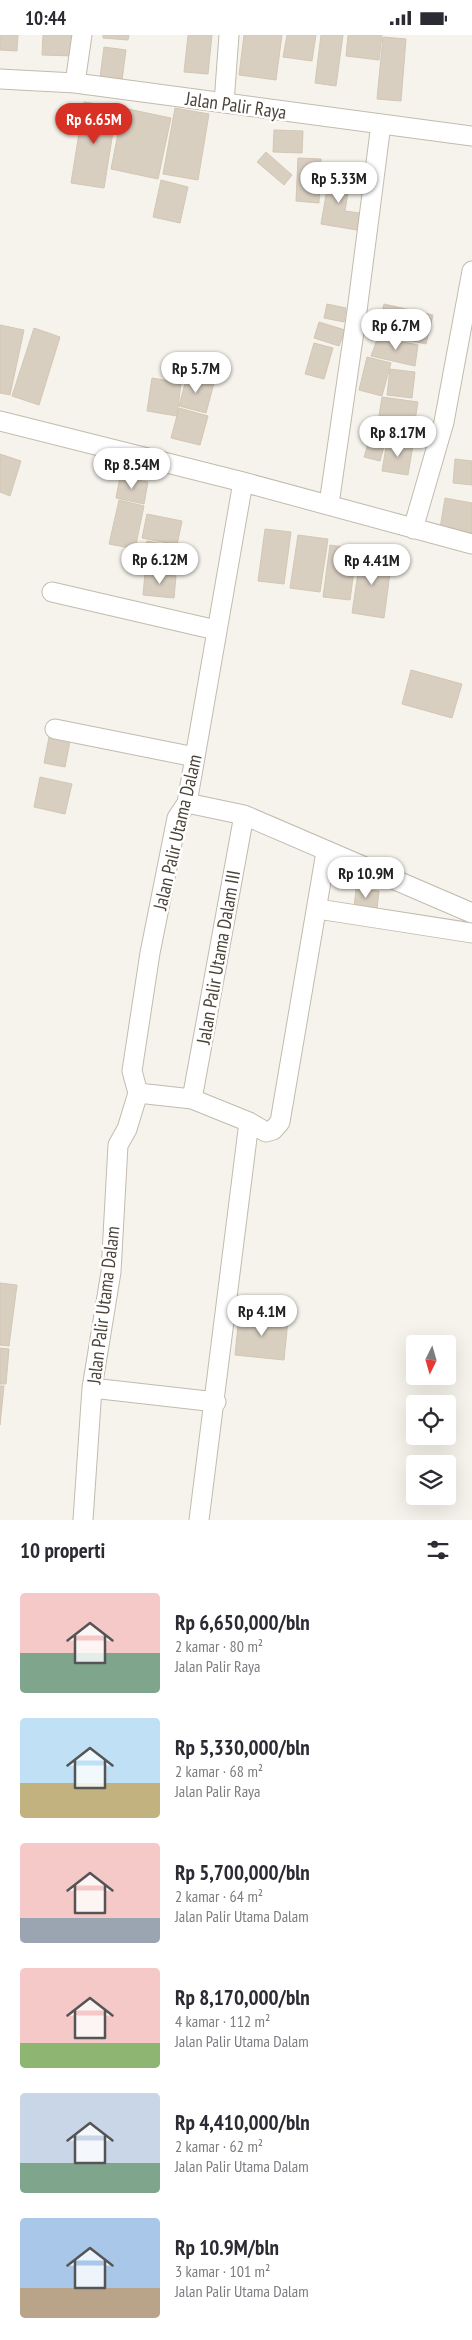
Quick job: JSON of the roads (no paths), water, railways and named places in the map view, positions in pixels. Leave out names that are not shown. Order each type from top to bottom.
[{"type":"street","points":[[75,83],[82,35]]},
{"type":"street","points":[[224,103],[228,35]]},
{"type":"street","name":"Jalan Palir Raya","points":[[0,79],[75,83],[472,136]]},
{"type":"street","points":[[329,504],[358,311],[381,124]]},
{"type":"street","points":[[412,529],[444,422],[472,271]]},
{"type":"street","points":[[0,421],[329,504],[412,529],[472,544]]},
{"type":"street","name":"Jalan Palir Utama Dalam","points":[[83,1520],[92,1388],[111,1272],[118,1145],[127,1129],[138,1093],[132,1071],[150,953],[177,818],[187,803],[243,482]]},
{"type":"street","points":[[52,592],[216,630]]},
{"type":"street","points":[[55,729],[195,757]]},
{"type":"street","points":[[187,803],[244,815],[326,852],[472,913]]},
{"type":"street","name":"Jalan Palir Utama Dalam III","points":[[192,1099],[244,815]]},
{"type":"street","points":[[138,1093],[192,1099],[266,1132],[274,1130],[280,1122],[318,909],[326,852]]},
{"type":"street","points":[[318,909],[472,933]]},
{"type":"street","points":[[199,1520],[216,1402],[249,1123]]},
{"type":"street","points":[[92,1388],[216,1402]]}]
